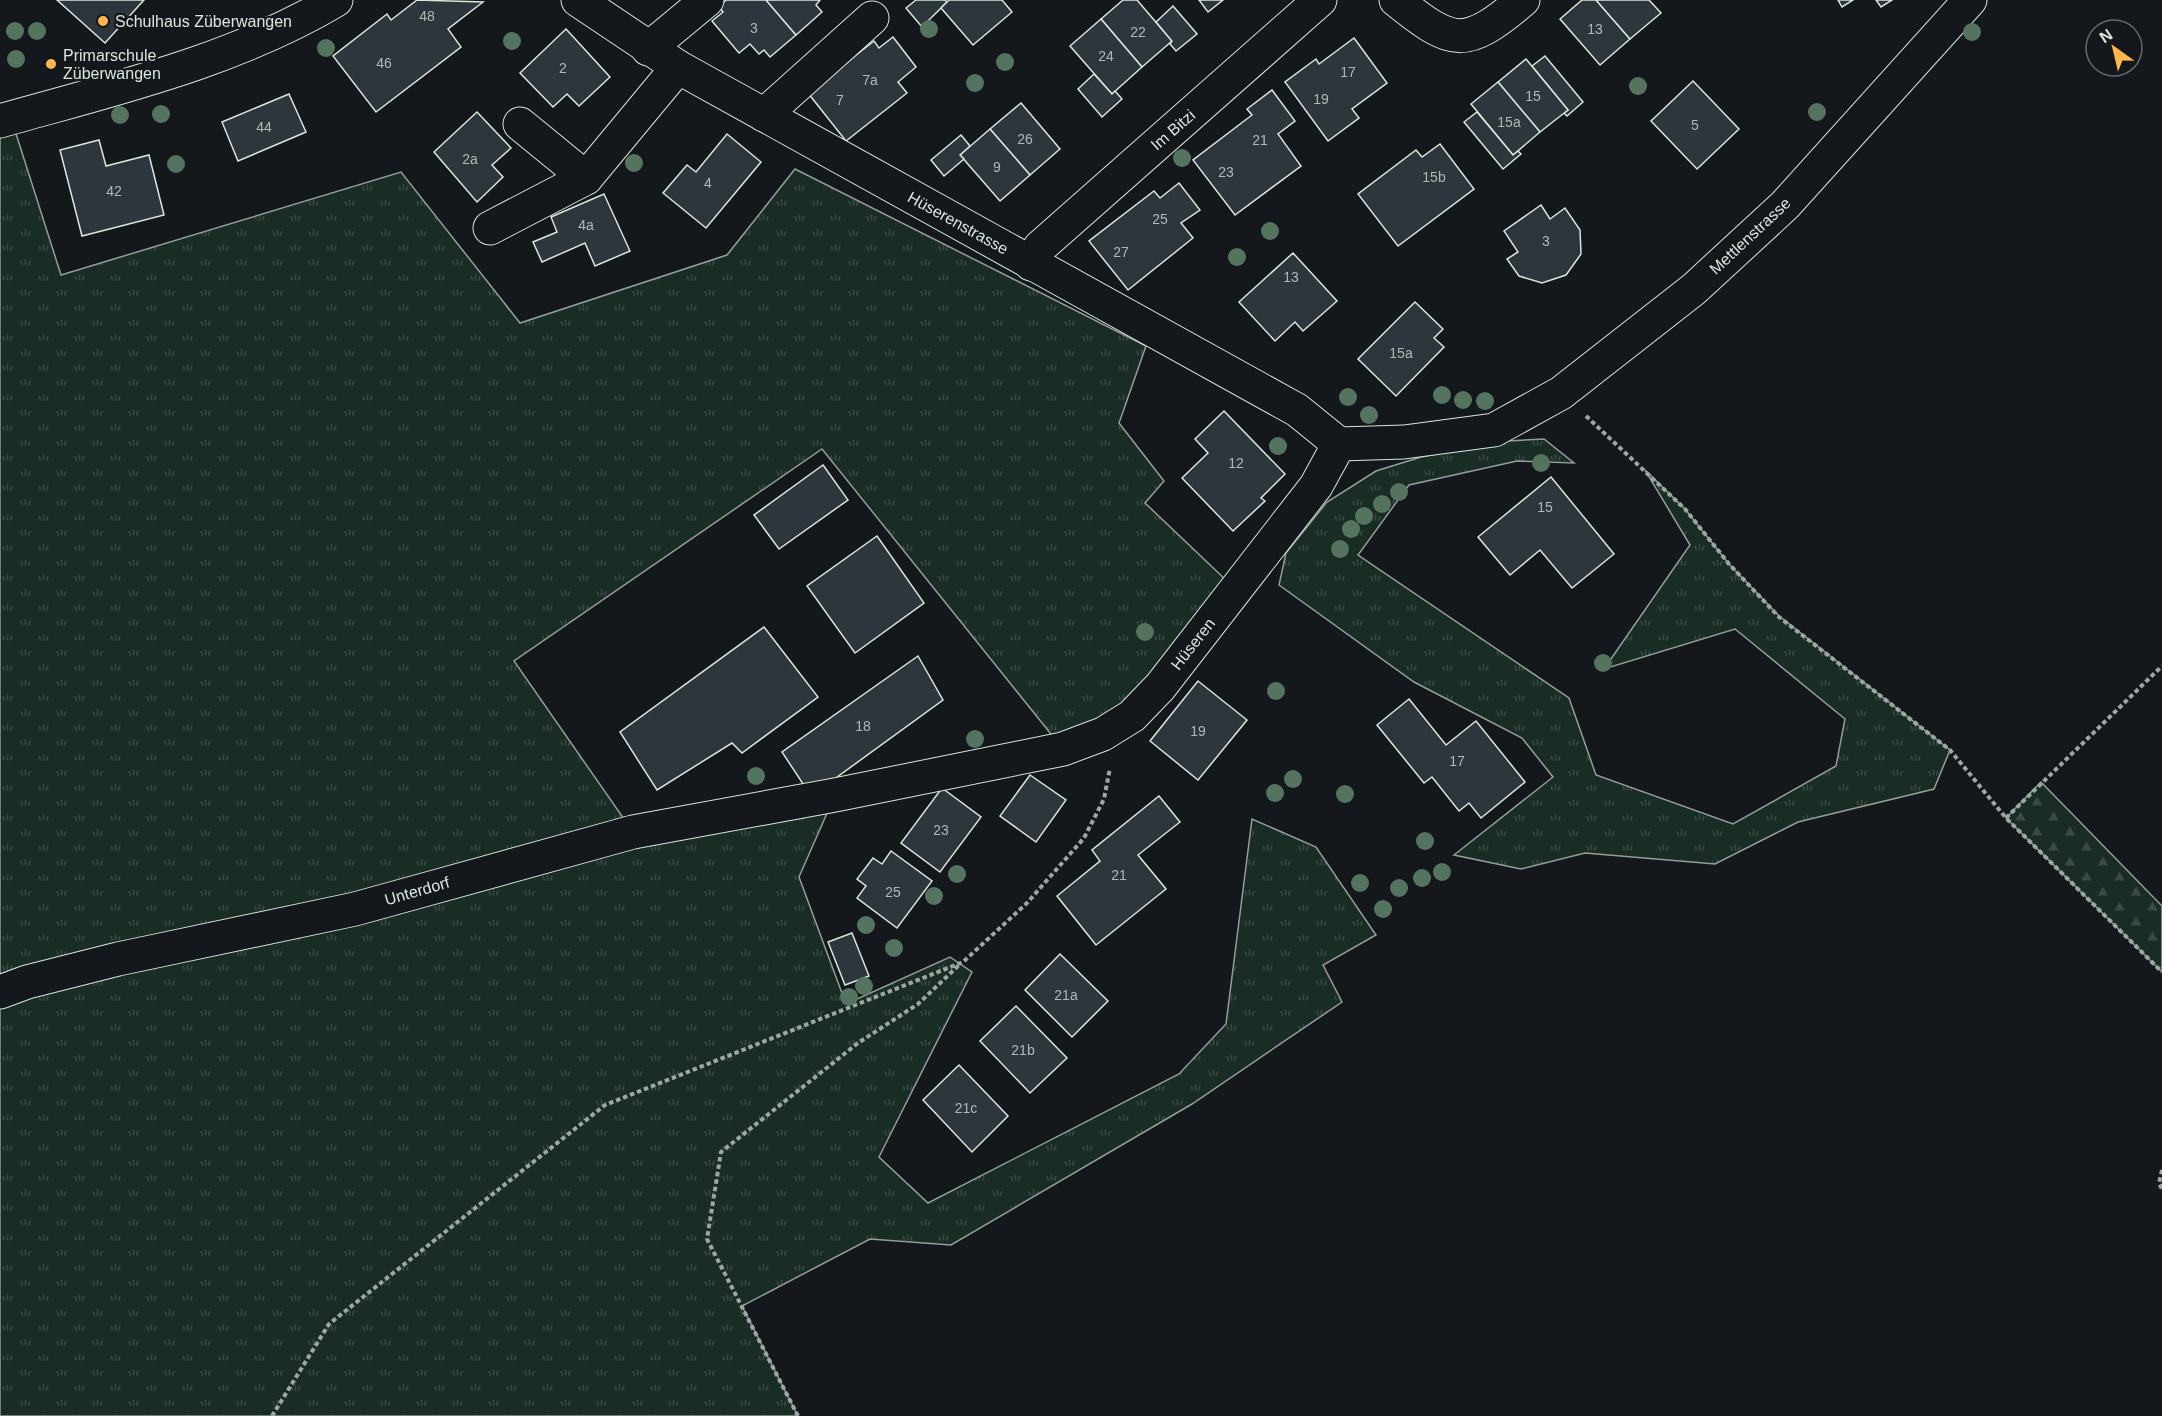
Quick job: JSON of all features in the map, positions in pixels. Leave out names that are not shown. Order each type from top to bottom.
[{"type":"street","points":[[0,121],[169,72],[236,48],[284,28],[336,0]]},
{"type":"street","name":"Hüserenstrasse","points":[[578,0],[678,67],[1297,410],[1339,444]]},
{"type":"street","points":[[648,48],[707,0]]},
{"type":"street","name":"Im Bitzi","points":[[1031,264],[1040,247],[1320,0]]},
{"type":"street","points":[[1396,0],[1431,29],[1446,35],[1464,36],[1484,29],[1523,0]]},
{"type":"street","name":"Mettlenstrasse","points":[[1339,444],[1404,442],[1494,430],[1561,393],[1694,289],[1785,205],[1970,0]]},
{"type":"street","points":[[764,115],[872,18]]},
{"type":"street","points":[[490,228],[586,178],[678,67]]},
{"type":"street","points":[[520,124],[586,178]]},
{"type":"street","name":"Hüseren","points":[[835,795],[1063,749],[1103,734],[1132,716],[1160,687],[1316,486],[1339,444]]},
{"type":"street","name":"Unterdorf","points":[[0,992],[27,982],[118,959],[355,909],[633,832],[835,795]]},
{"type":"path","points":[[1561,393],[1685,509],[1729,564],[1779,616],[1950,750],[2006,818],[2162,972]]},
{"type":"path","points":[[2006,818],[2162,666]]},
{"type":"path","points":[[798,1416],[707,1239],[721,1152],[858,1043],[918,1004],[1027,903],[1084,837],[1104,799],[1111,766],[1103,734]]},
{"type":"path","points":[[272,1416],[329,1324],[605,1105],[963,962]]},
{"type":"path","points":[[2162,1170],[2159,1183],[2162,1189]]},
{"type":"green space","points":[[11,118],[61,275],[401,172],[520,323],[727,255],[795,169],[1146,346],[1119,423],[1164,481],[1145,503],[1228,582],[1103,734],[1063,749],[822,449],[514,661],[633,832],[835,795],[799,877],[846,1004],[950,957],[972,972],[879,1157],[928,1203],[1179,1074],[1226,1024],[1252,819],[1316,847],[1376,935],[1323,965],[1342,1002],[1192,1104],[951,1245],[870,1239],[742,1306],[798,1416],[0,1416],[0,121]]},
{"type":"green space","points":[[1544,439],[1574,463],[1517,461],[1409,485],[1358,555],[1569,698],[1596,775],[1733,824],[1836,766],[1845,719],[1735,629],[1604,669],[1690,545],[1645,470],[1685,509],[1729,564],[1779,616],[1950,750],[1934,789],[1798,822],[1715,864],[1585,853],[1521,869],[1454,855],[1553,777],[1522,738],[1414,682],[1279,585],[1286,553],[1327,502],[1376,471],[1421,457],[1508,441]]},
{"type":"green space","points":[[2041,782],[2162,906],[2162,972],[2006,818]]},
{"type":"building","name":"Schulhaus Züberwangen","points":[[57,0],[144,0],[105,43]]},
{"type":"building","points":[[417,0],[483,2],[448,29],[461,47],[376,112],[333,56],[387,14],[391,20]]},
{"type":"building","points":[[726,0],[766,0],[796,35],[770,57],[764,50],[759,54],[750,44],[739,53],[712,21],[723,12],[719,7]]},
{"type":"building","points":[[766,0],[820,0],[816,5],[822,12],[796,35]]},
{"type":"building","points":[[916,0],[945,0],[947,2],[922,27],[906,8]]},
{"type":"building","points":[[949,0],[1002,0],[1012,12],[973,45],[941,8]]},
{"type":"building","points":[[1123,0],[1137,0],[1172,41],[1142,67],[1101,19]]},
{"type":"building","points":[[1199,0],[1223,0],[1208,12]]},
{"type":"building","points":[[1582,0],[1596,0],[1630,39],[1600,65],[1560,19]]},
{"type":"building","points":[[1596,0],[1649,0],[1661,13],[1630,39]]},
{"type":"building","points":[[1838,0],[1853,0],[1842,7]]},
{"type":"building","points":[[1876,0],[1892,0],[1881,7]]},
{"type":"building","points":[[1173,6],[1197,34],[1176,51],[1170,44],[1172,41],[1156,22]]},
{"type":"building","points":[[1101,19],[1142,67],[1112,94],[1070,46]]},
{"type":"building","points":[[566,29],[610,77],[579,106],[567,94],[553,107],[520,73]]},
{"type":"building","points":[[893,37],[916,67],[898,82],[907,93],[846,141],[808,93],[874,41],[879,48]]},
{"type":"building","points":[[1354,38],[1387,83],[1352,109],[1359,118],[1328,141],[1285,82],[1316,59],[1319,64]]},
{"type":"building","points":[[1545,56],[1583,102],[1567,116],[1564,113],[1568,110],[1532,66]]},
{"type":"building","points":[[1526,59],[1568,110],[1540,132],[1498,82]]},
{"type":"building","points":[[1094,74],[1112,94],[1115,91],[1122,99],[1102,117],[1078,89]]},
{"type":"building","points":[[1693,81],[1739,129],[1697,169],[1651,121]]},
{"type":"building","points":[[1498,82],[1540,132],[1513,155],[1471,104]]},
{"type":"building","points":[[1272,90],[1295,121],[1278,134],[1301,166],[1235,215],[1193,160],[1252,115],[1247,109]]},
{"type":"building","points":[[289,94],[306,132],[238,161],[222,122]]},
{"type":"building","points":[[1021,103],[1060,149],[1030,175],[990,129]]},
{"type":"building","points":[[477,112],[511,148],[492,165],[503,177],[477,202],[434,152]]},
{"type":"building","points":[[1477,112],[1513,155],[1518,151],[1521,154],[1503,169],[1464,122]]},
{"type":"building","points":[[990,129],[1030,175],[1000,201],[960,155]]},
{"type":"building","points":[[727,134],[761,162],[706,228],[663,193],[687,165],[696,172]]},
{"type":"building","points":[[961,135],[970,146],[960,155],[964,159],[944,176],[931,160]]},
{"type":"building","points":[[99,140],[106,166],[149,155],[164,215],[82,236],[60,150]]},
{"type":"building","points":[[1440,144],[1474,189],[1398,246],[1358,194],[1416,150],[1422,157]]},
{"type":"building","points":[[1179,183],[1200,210],[1181,223],[1193,238],[1128,290],[1089,241],[1154,191],[1160,198]]},
{"type":"building","points":[[604,194],[630,251],[595,266],[585,243],[542,262],[533,242],[557,232],[551,217]]},
{"type":"building","points":[[1541,205],[1550,219],[1565,208],[1580,230],[1581,254],[1566,275],[1542,283],[1519,276],[1507,259],[1518,252],[1504,231]]},
{"type":"building","points":[[1293,253],[1337,301],[1303,331],[1295,322],[1275,341],[1239,302]]},
{"type":"building","points":[[1415,302],[1443,329],[1434,338],[1444,347],[1396,396],[1358,359]]},
{"type":"building","points":[[1224,411],[1285,474],[1261,498],[1265,501],[1233,531],[1182,478],[1208,453],[1195,439]]},
{"type":"building","points":[[823,465],[848,500],[779,549],[754,515]]},
{"type":"building","points":[[1551,477],[1614,554],[1572,588],[1540,550],[1510,575],[1478,537]]},
{"type":"building","points":[[877,536],[924,603],[855,653],[807,586]]},
{"type":"building","points":[[764,627],[818,697],[742,753],[732,743],[657,790],[620,732]]},
{"type":"building","points":[[918,656],[943,700],[811,796],[782,752]]},
{"type":"building","points":[[1198,681],[1247,720],[1198,780],[1150,741]]},
{"type":"building","points":[[1409,699],[1446,745],[1476,721],[1525,782],[1481,818],[1469,803],[1459,811],[1432,777],[1424,783],[1377,725]]},
{"type":"building","points":[[1030,775],[1066,800],[1036,842],[1000,816]]},
{"type":"building","points":[[942,788],[981,817],[940,872],[901,843]]},
{"type":"building","points":[[1159,796],[1180,822],[1138,855],[1166,889],[1096,945],[1057,896],[1100,861],[1092,850]]},
{"type":"building","points":[[891,851],[932,881],[897,928],[857,898],[866,886],[857,879],[873,858],[882,864]]},
{"type":"building","points":[[852,933],[869,976],[845,985],[828,942]]},
{"type":"building","points":[[1060,954],[1108,1001],[1072,1037],[1025,990]]},
{"type":"building","points":[[1016,1006],[1067,1058],[1030,1093],[980,1041]]},
{"type":"building","points":[[959,1065],[1008,1116],[972,1152],[923,1100]]},
{"type":"place","name":"Schulhaus Züberwangen","points":[[103,21]]},
{"type":"place","name":"Primarschule Züberwangen","points":[[51,64]]}]
